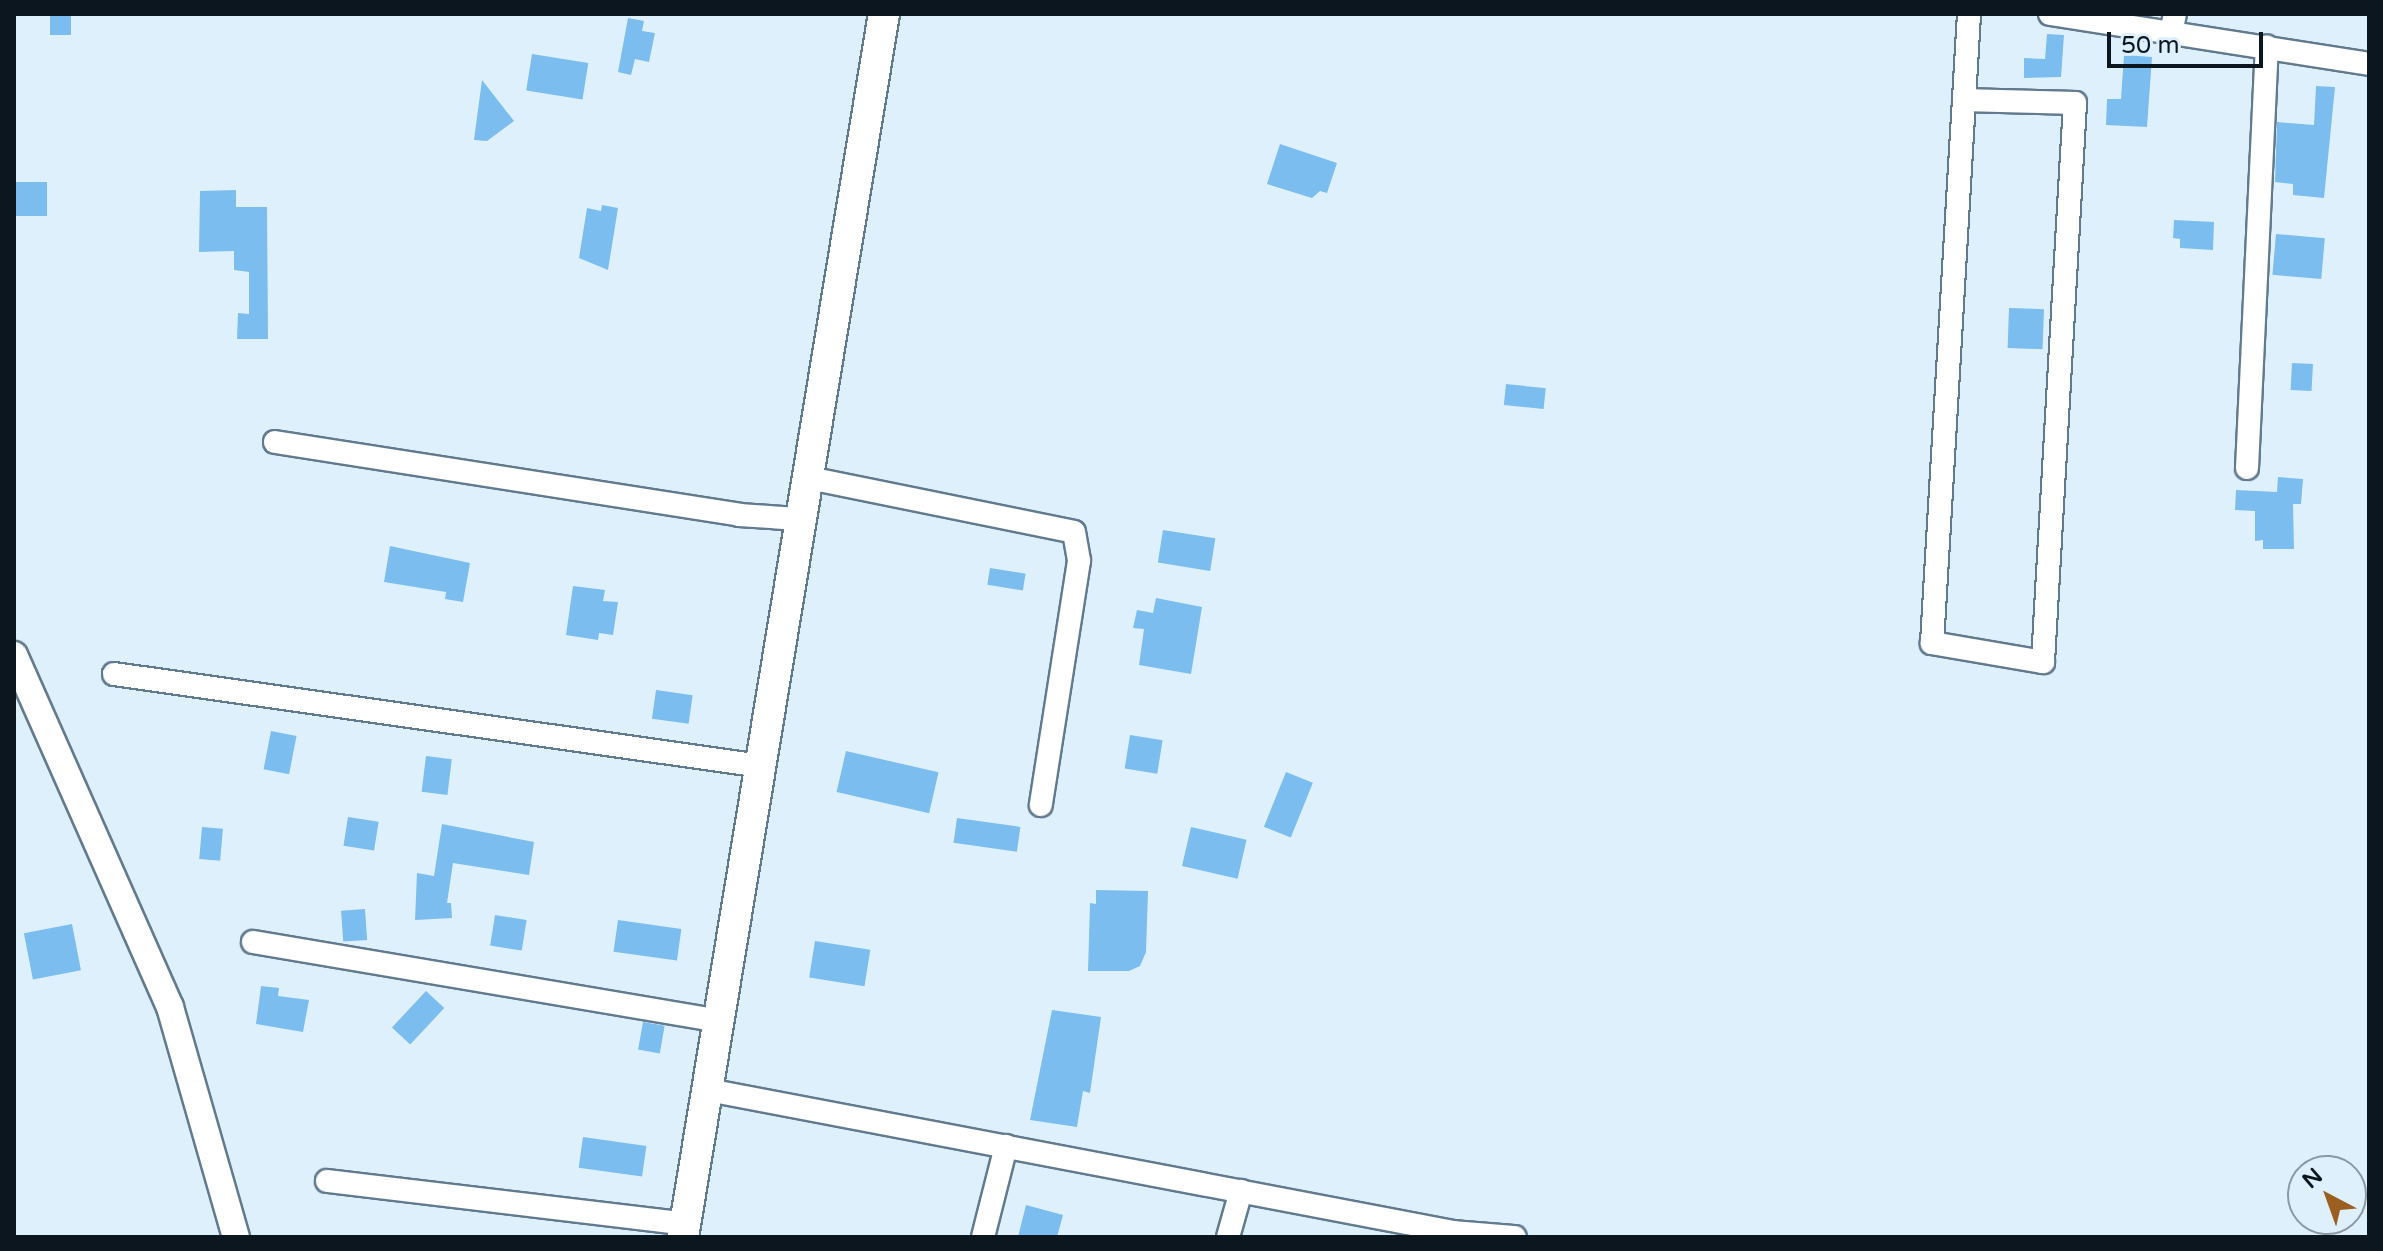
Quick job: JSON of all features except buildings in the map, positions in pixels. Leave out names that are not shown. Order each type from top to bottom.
[{"type":"main road","points":[[684,1231],[884,14]]},
{"type":"street","points":[[1964,100],[2075,103],[2043,662],[1932,643],[1969,14]]},
{"type":"street","points":[[2050,14],[2173,24],[2267,46],[2369,64]]},
{"type":"street","points":[[2247,468],[2267,46]]},
{"type":"street","points":[[275,442],[739,515],[799,519]]},
{"type":"street","points":[[809,478],[1074,532],[1079,561],[1041,805]]},
{"type":"street","points":[[14,655],[170,1007],[236,1237]]},
{"type":"street","points":[[114,674],[761,766]]},
{"type":"street","points":[[253,942],[720,1021]]},
{"type":"street","points":[[708,1090],[1454,1234],[1515,1237]]},
{"type":"street","points":[[983,1237],[1006,1146]]},
{"type":"street","points":[[327,1181],[684,1231]]},
{"type":"street","points":[[1228,1237],[1241,1191]]}]
